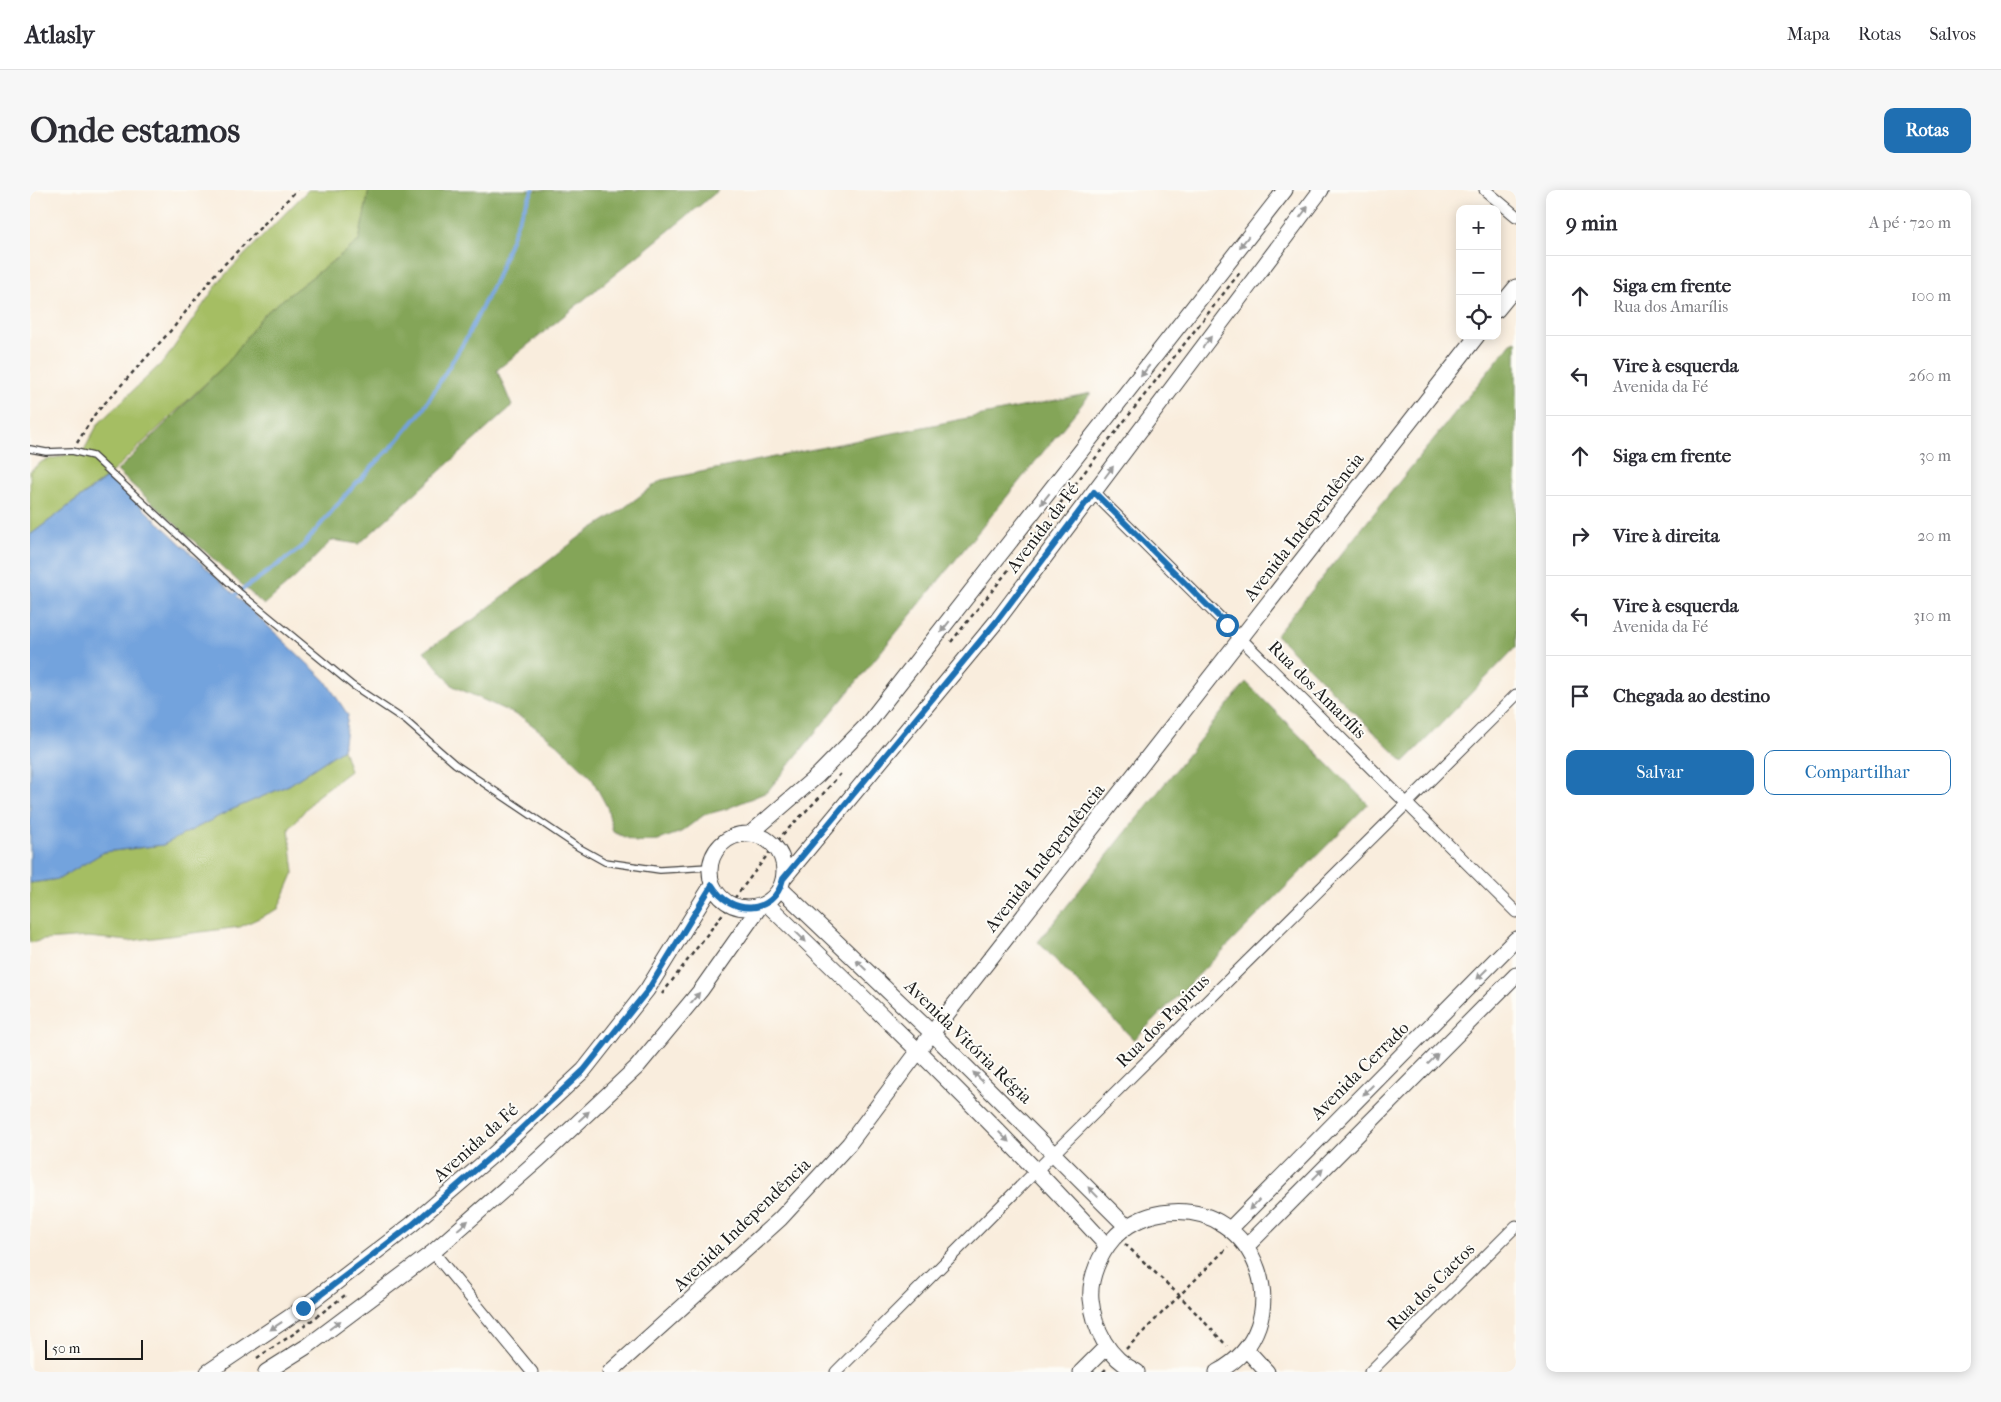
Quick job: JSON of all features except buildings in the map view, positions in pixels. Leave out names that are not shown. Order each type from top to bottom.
[{"type":"street","name":"Avenida da Fé","points":[[750,834],[818,775],[865,727],[1285,190]]},
{"type":"street","name":"Avenida da Fé","points":[[782,884],[996,622],[1321,190]]},
{"type":"street","points":[[1485,190],[1516,216]]},
{"type":"street","points":[[1501,305],[1516,286]]},
{"type":"street","name":"Avenida Independência","points":[[610,1372],[780,1219],[849,1144],[920,1052],[932,1033],[1474,340]]},
{"type":"street","name":"Rua dos Amarílis","points":[[1094,492],[1516,912]]},
{"type":"street","name":"Rua dos Papirus","points":[[836,1372],[1054,1152],[1408,804],[1516,695]]},
{"type":"street","points":[[266,1372],[309,1345],[433,1252],[539,1159],[637,1067],[701,990],[764,904],[782,884],[784,868],[777,848],[760,836],[738,834],[719,846],[712,856],[710,867],[712,885],[717,894],[732,905],[742,908],[764,904]]},
{"type":"street","name":"Avenida Vitória Régia","points":[[782,884],[1054,1152],[1127,1227]]},
{"type":"street","name":"Avenida da Fé","points":[[208,1372],[303,1308],[412,1225],[494,1154],[584,1070],[648,990],[712,885]]},
{"type":"street","points":[[764,904],[920,1052],[1037,1170],[1107,1246]]},
{"type":"street","name":"Avenida Cerrado","points":[[1230,1229],[1516,939]]},
{"type":"street","points":[[1247,1246],[1516,975]]},
{"type":"street","points":[[1129,1370],[1106,1347],[1094,1323],[1090,1296],[1095,1270],[1107,1246],[1127,1227],[1141,1219],[1156,1214],[1171,1211],[1187,1211],[1217,1221],[1230,1229],[1247,1246],[1257,1265],[1263,1286],[1263,1308],[1259,1323],[1246,1349],[1226,1370]]},
{"type":"street","name":"Rua dos Cactos","points":[[1370,1372],[1516,1226]]},
{"type":"street","points":[[433,1252],[532,1372]]},
{"type":"street","points":[[1082,1372],[1106,1347]]},
{"type":"street","points":[[1246,1349],[1267,1372]]},
{"type":"lane","points":[[30,449],[46,452],[72,451],[93,456],[239,592],[352,685],[406,721],[454,764],[578,847],[605,862],[660,870],[710,867]]},
{"type":"path","points":[[72,451],[95,414],[174,328],[214,275],[297,190]]},
{"type":"green space","points":[[308,190],[369,190],[359,241],[264,314],[228,362],[109,475],[99,465],[108,476],[30,535],[30,471],[43,461],[84,450],[98,424],[165,360],[221,279]]},
{"type":"green space","points":[[369,190],[719,190],[497,370],[512,406],[359,544],[332,540],[298,575],[264,605],[117,471],[228,362],[264,314],[359,241]]},
{"type":"green space","points":[[1516,341],[1516,647],[1404,762],[1276,635],[1511,343]]},
{"type":"green space","points":[[1091,393],[767,792],[726,809],[704,815],[681,832],[659,840],[636,842],[613,832],[607,807],[591,777],[557,744],[523,718],[453,686],[424,651],[474,619],[582,535],[620,511],[661,480]]},
{"type":"green space","points":[[1246,682],[1368,804],[1134,1040],[1038,942]]},
{"type":"green space","points":[[343,749],[350,771],[316,797],[289,829],[294,872],[278,909],[240,927],[129,941],[88,937],[44,940],[30,943],[30,883],[59,879],[104,852],[163,845],[231,810],[289,785]]},
{"type":"water","points":[[109,476],[325,680],[348,715],[343,749],[289,785],[231,810],[163,845],[104,852],[59,879],[30,883],[30,535]]},
{"type":"waterway","points":[[235,595],[301,548],[348,492],[397,441],[422,411],[467,337],[497,277],[519,218],[533,190]]},
{"type":"route","points":[[303,1308],[412,1225],[494,1154],[584,1070],[648,990],[712,885],[717,894],[724,900],[742,908],[752,908],[761,905],[774,896],[780,888],[783,879],[996,622],[1094,492],[1227,625]]}]
